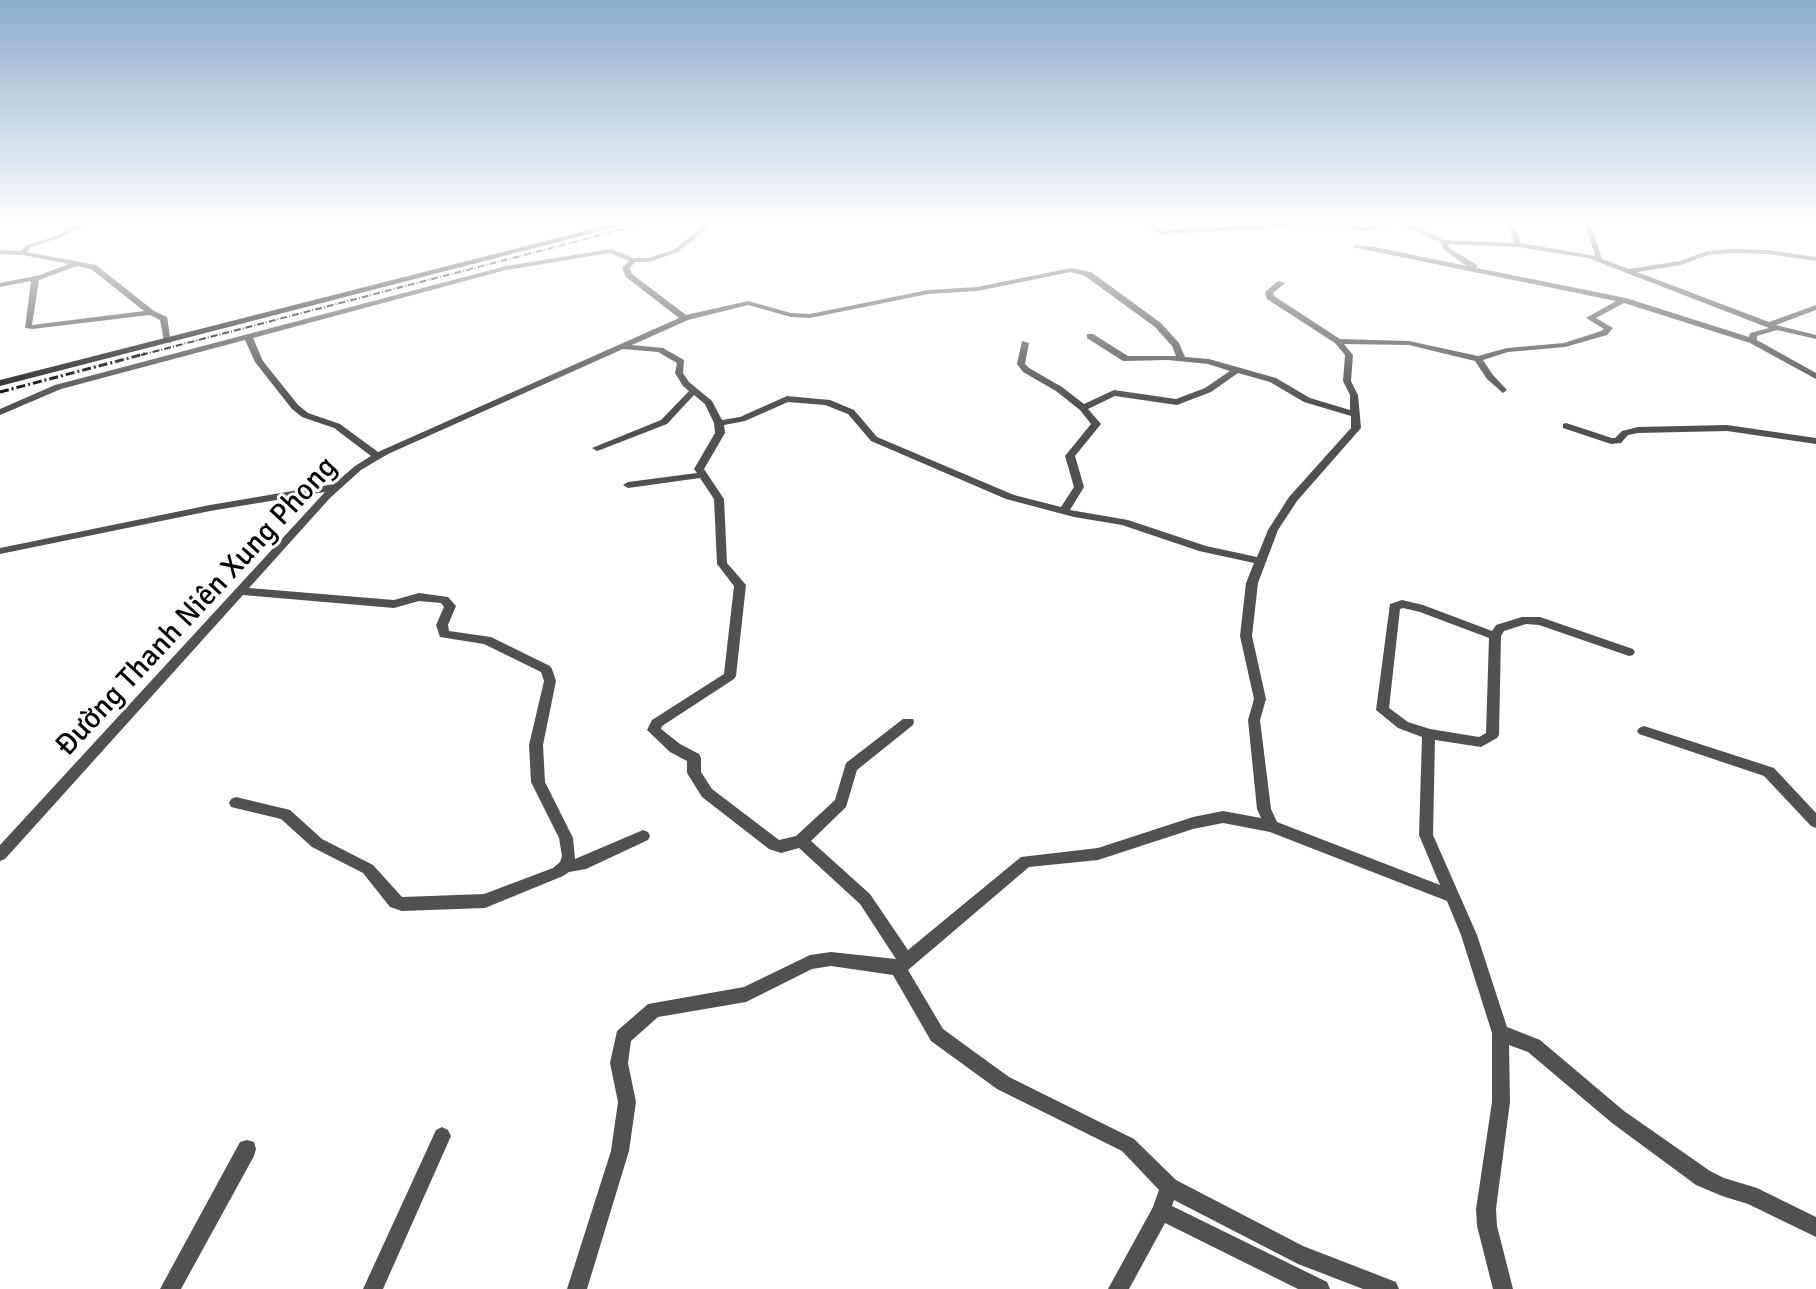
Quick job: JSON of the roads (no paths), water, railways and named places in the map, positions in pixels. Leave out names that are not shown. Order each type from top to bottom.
[{"type":"main road","points":[[0,383],[390,284]]},
{"type":"street","points":[[34,284],[28,326],[32,327],[151,313]]},
{"type":"street","points":[[115,284],[151,313],[164,319],[168,341]]},
{"type":"street","points":[[0,412],[58,387],[434,284]]},
{"type":"street","points":[[641,284],[685,318]]},
{"type":"street","name":"Đường Thanh Niên Xung Phong","points":[[0,855],[334,487],[377,456],[685,318],[748,303],[791,315],[810,316],[928,292],[1005,284]]},
{"type":"street","name":"Đường Thanh Niên Xung Phong","points":[[1099,284],[1158,325],[1176,345],[1182,359]]},
{"type":"street","points":[[1271,826],[1264,809],[1254,720],[1260,699],[1246,636],[1252,583],[1273,530],[1293,499],[1354,431],[1355,414],[1354,395],[1347,381],[1349,355],[1338,341],[1270,297],[1269,292],[1279,284]]},
{"type":"street","points":[[1546,284],[1623,300],[1753,341],[1816,376]]},
{"type":"street","points":[[1663,284],[1772,327],[1816,337]]},
{"type":"street","points":[[1338,341],[1409,343],[1478,359],[1507,350],[1565,345],[1604,333],[1609,328],[1590,318],[1623,300]]},
{"type":"street","points":[[1753,341],[1753,335],[1816,307]]},
{"type":"street","points":[[248,336],[259,362],[295,407],[305,415],[337,426],[377,456]]},
{"type":"street","points":[[1090,336],[1126,359],[1209,362],[1273,380],[1311,401],[1355,414]]},
{"type":"street","points":[[1025,343],[1021,364],[1026,370],[1059,389],[1083,408],[1096,424],[1070,456],[1079,487],[1064,511]]},
{"type":"street","points":[[622,346],[660,350],[681,362],[679,373],[709,403],[719,423],[720,433],[701,463],[701,475],[719,499],[722,564],[740,585],[731,674],[657,723],[654,730],[675,748],[694,758],[694,773],[707,793],[774,845],[789,846],[801,841],[841,803],[851,767],[908,722]]},
{"type":"street","points":[[1478,359],[1503,390]]},
{"type":"street","points":[[1083,408],[1114,393],[1177,402],[1208,390],[1235,371]]},
{"type":"street","points":[[597,448],[664,422],[694,390]]},
{"type":"street","points":[[719,423],[742,419],[787,399],[827,402],[851,412],[880,442],[1010,497],[1124,522],[1203,549],[1260,561]]},
{"type":"street","points":[[1566,426],[1600,439],[1618,441],[1625,433],[1638,430],[1727,428],[1816,441]]},
{"type":"street","points":[[628,485],[701,475]]},
{"type":"street","points":[[0,551],[210,508],[334,487]]},
{"type":"street","points":[[240,591],[394,604],[419,597],[444,600],[450,606],[442,625],[444,634],[487,640],[546,669],[550,681],[536,745],[538,782],[566,838],[569,856],[566,866]]},
{"type":"street","points":[[1495,636],[1423,609],[1402,604],[1394,607],[1382,710],[1403,725],[1429,734],[1481,742],[1492,735],[1495,636],[1500,628],[1526,620],[1540,621],[1629,652]]},
{"type":"street","points":[[1644,731],[1769,772],[1816,822]]},
{"type":"street","points":[[1429,734],[1426,835],[1449,895],[1469,935],[1500,1033],[1501,1102],[1486,1209],[1487,1226],[1503,1289]]},
{"type":"street","points":[[236,803],[285,814],[317,843],[368,869],[395,902],[402,904],[485,901],[566,866],[581,865],[643,836]]},
{"type":"street","points":[[577,1289],[620,1151],[627,1102],[619,1063],[623,1037],[654,1010],[746,994],[810,962],[831,959],[902,964],[1026,861],[1098,854],[1193,823],[1223,817],[1271,826],[1449,895]]},
{"type":"street","points":[[801,841],[865,899],[937,1035],[1003,1083],[1128,1145],[1169,1187],[1298,1254],[1389,1289]]},
{"type":"street","points":[[1500,1033],[1534,1046],[1618,1117],[1703,1178],[1750,1195],[1816,1227]]},
{"type":"street","points":[[373,1289],[442,1136]]},
{"type":"street","points":[[170,1289],[247,1149]]},
{"type":"street","points":[[1118,1289],[1161,1211],[1169,1187]]},
{"type":"street","points":[[1161,1211],[1320,1289]]},
{"type":"street","points":[[1296,1278],[1298,1254]]},
{"type":"railway","points":[[141,355],[412,284]]},
{"type":"railway","points":[[0,392],[148,353]]}]
